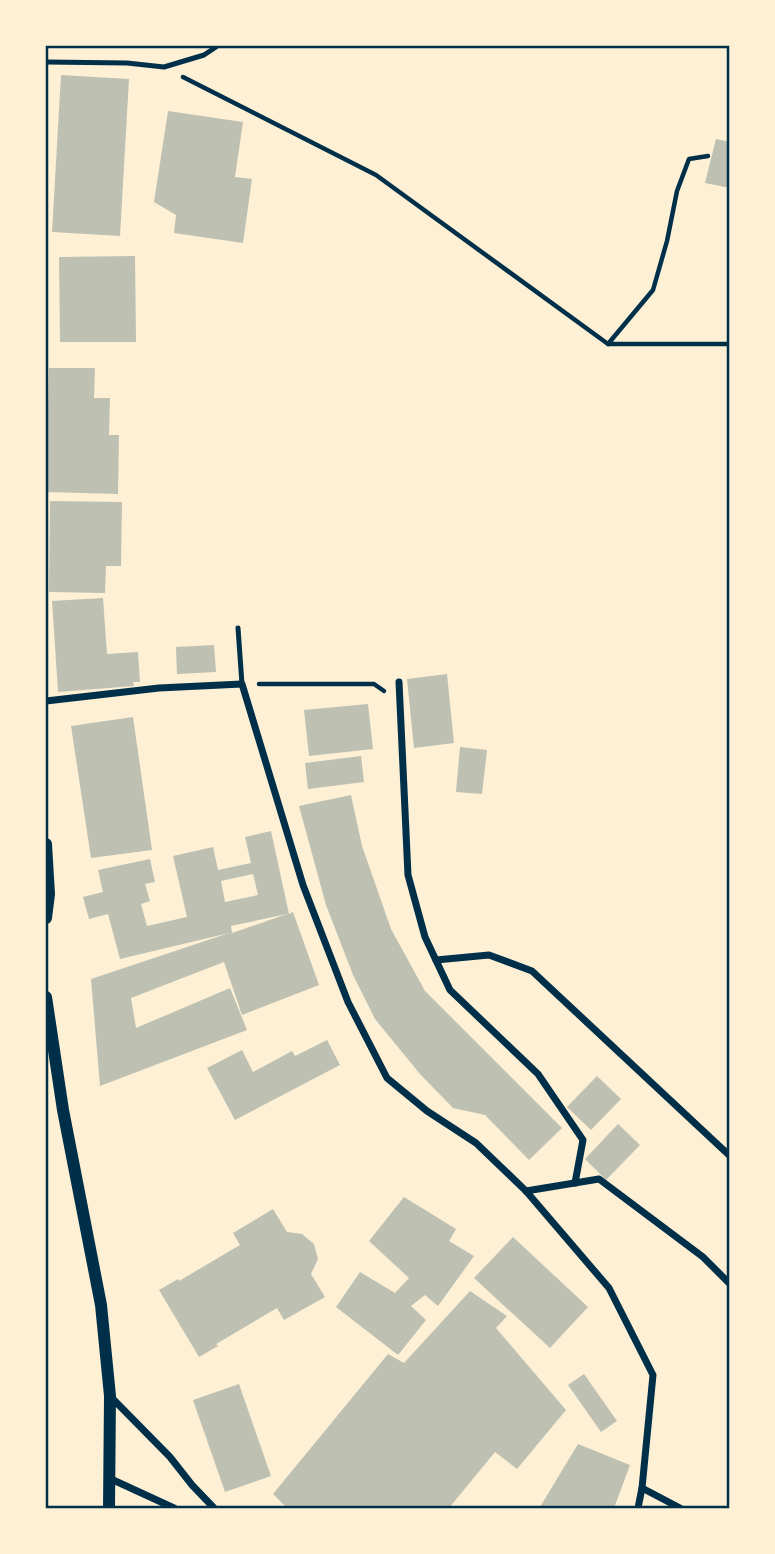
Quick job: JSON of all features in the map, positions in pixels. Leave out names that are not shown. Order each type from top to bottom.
[{"type":"street","points":[[399,682],[408,875],[425,937],[450,990],[538,1074],[583,1140],[575,1183]]},
{"type":"street","points":[[46,701],[159,688],[242,684],[303,885],[348,1002],[387,1078],[427,1111],[476,1143],[526,1191],[609,1288],[653,1375],[638,1508]]},
{"type":"street","points":[[46,844],[49,894],[46,918]]},
{"type":"street","points":[[436,960],[489,955],[532,971],[730,1156]]},
{"type":"street","points":[[46,998],[63,1110],[100,1305],[110,1396],[109,1508]]},
{"type":"street","points":[[526,1191],[599,1179],[703,1257],[730,1284]]},
{"type":"street","points":[[110,1396],[170,1457],[214,1508]]},
{"type":"street","points":[[111,1479],[174,1508]]},
{"type":"street","points":[[642,1488],[680,1508]]},
{"type":"lane","points":[[46,62],[79,61],[164,67],[204,55],[216,47]]},
{"type":"lane","points":[[238,628],[242,684]]},
{"type":"path","points":[[164,67],[376,175],[608,344],[730,344]]},
{"type":"path","points":[[608,344],[653,290],[677,191],[689,159],[708,156]]},
{"type":"path","points":[[242,684],[374,684],[399,701]]},
{"type":"building","points":[[61,75],[129,79],[120,236],[52,232]]},
{"type":"building","points":[[168,111],[243,122],[235,177],[252,179],[243,243],[174,233],[176,215],[154,202]]},
{"type":"building","points":[[716,139],[730,142],[730,188],[705,183]]},
{"type":"building","points":[[135,256],[136,342],[60,342],[59,257]]},
{"type":"building","points":[[49,368],[95,368],[94,398],[110,398],[109,435],[119,435],[118,494],[46,492]]},
{"type":"building","points":[[50,501],[122,502],[121,566],[106,566],[105,593],[49,592]]},
{"type":"building","points":[[103,598],[107,654],[138,652],[140,682],[133,682],[134,686],[58,692],[52,601]]},
{"type":"building","points":[[214,645],[216,672],[177,674],[176,647]]},
{"type":"building","points":[[447,674],[454,743],[414,748],[407,679]]},
{"type":"building","points":[[368,704],[373,749],[309,756],[304,710]]},
{"type":"building","points":[[133,717],[152,850],[91,858],[71,726]]},
{"type":"building","points":[[460,747],[487,750],[482,794],[456,792]]},
{"type":"building","points":[[361,756],[364,782],[308,789],[305,763]]},
{"type":"building","points":[[351,795],[362,846],[391,929],[425,991],[562,1128],[529,1160],[485,1115],[453,1108],[420,1074],[375,1019],[353,975],[326,905],[299,806]]},
{"type":"building","points":[[271,831],[289,914],[293,912],[319,985],[242,1015],[224,962],[131,998],[136,1028],[230,988],[247,1030],[100,1086],[91,979],[229,933],[120,959],[108,914],[89,919],[83,897],[103,892],[98,870],[150,859],[155,882],[145,884],[150,901],[141,904],[147,926],[187,917],[173,856],[213,847],[218,870],[251,863],[245,837]],"holes":[[[253,874],[258,895],[225,902],[221,881]],[[287,914],[232,933],[231,926]]]},
{"type":"building","points":[[327,1040],[340,1065],[235,1120],[207,1068],[242,1050],[253,1072],[292,1051],[295,1056]]},
{"type":"building","points":[[597,1076],[621,1099],[591,1130],[567,1107]]},
{"type":"building","points":[[618,1124],[640,1145],[606,1180],[585,1159]]},
{"type":"building","points":[[404,1197],[456,1229],[449,1241],[474,1256],[438,1306],[425,1295],[411,1306],[426,1320],[398,1355],[336,1307],[360,1272],[395,1293],[409,1278],[369,1241]]},
{"type":"building","points":[[273,1209],[287,1232],[302,1234],[314,1244],[318,1259],[311,1274],[325,1297],[284,1320],[277,1308],[199,1357],[159,1290],[240,1245],[233,1233]]},
{"type":"building","points":[[513,1237],[588,1307],[550,1348],[474,1278]]},
{"type":"building","points":[[470,1291],[507,1316],[496,1328],[566,1410],[517,1469],[495,1452],[449,1508],[287,1508],[273,1494],[388,1354],[404,1363]]},
{"type":"building","points":[[584,1374],[617,1421],[601,1432],[568,1385]]},
{"type":"building","points":[[239,1384],[271,1476],[225,1492],[193,1400]]},
{"type":"building","points":[[578,1444],[630,1465],[614,1508],[540,1507]]}]
